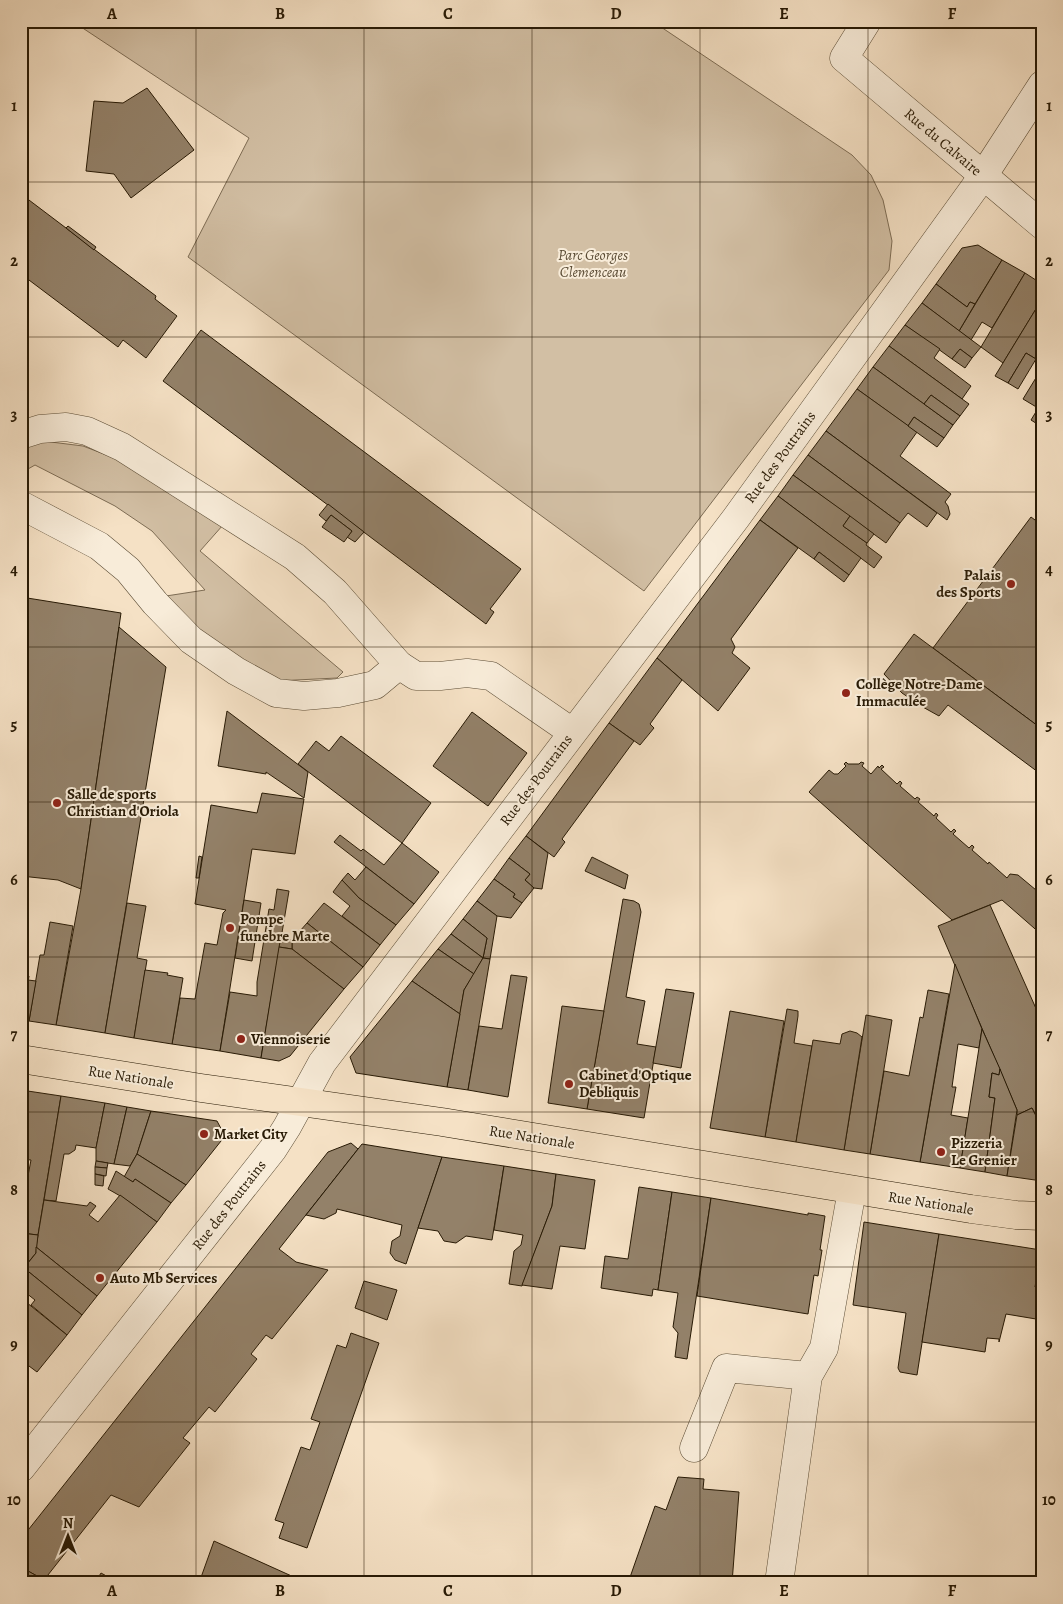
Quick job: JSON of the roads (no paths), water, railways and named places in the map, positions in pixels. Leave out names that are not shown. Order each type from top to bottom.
[{"type":"main road","name":"Rue Nationale","points":[[21,1059],[442,1122],[980,1210],[1016,1215],[1042,1216]]},
{"type":"street","name":"Rue du Calvaire","points":[[867,21],[844,58],[1042,225]]},
{"type":"street","name":"Rue des Poutrains","points":[[21,1468],[273,1149],[322,1063],[736,518],[983,176],[1042,85]]},
{"type":"street","points":[[21,435],[40,429],[66,427],[87,431],[122,447],[295,557],[335,592],[399,665],[416,676],[440,676],[467,672],[492,676],[572,732]]},
{"type":"street","points":[[21,505],[98,546],[128,570],[155,603],[191,640],[236,671],[276,693],[304,696],[338,693],[375,685],[399,665]]},
{"type":"street","points":[[779,1583],[808,1376],[824,1348],[852,1190]]},
{"type":"street","points":[[694,1448],[726,1368],[808,1376]]},
{"type":"place","name":"Palais des Sports","points":[[1011,584]]},
{"type":"place","name":"Collège Notre-Dame Immaculée","points":[[846,693]]},
{"type":"place","name":"Salle de sports Christian d'Oriola","points":[[57,803]]},
{"type":"place","name":"Pompe funebre Marte","points":[[230,928]]},
{"type":"place","name":"Viennoiserie","points":[[241,1039]]},
{"type":"place","name":"Cabinet d'Optique Debliquis","points":[[569,1084]]},
{"type":"place","name":"Market City","points":[[204,1134]]},
{"type":"place","name":"Pizzeria Le Grenier","points":[[941,1152]]},
{"type":"place","name":"Auto Mb Services","points":[[100,1278]]},
{"type":"park label","name":"Parc Georges Clemenceau","points":[[593,264]]}]
